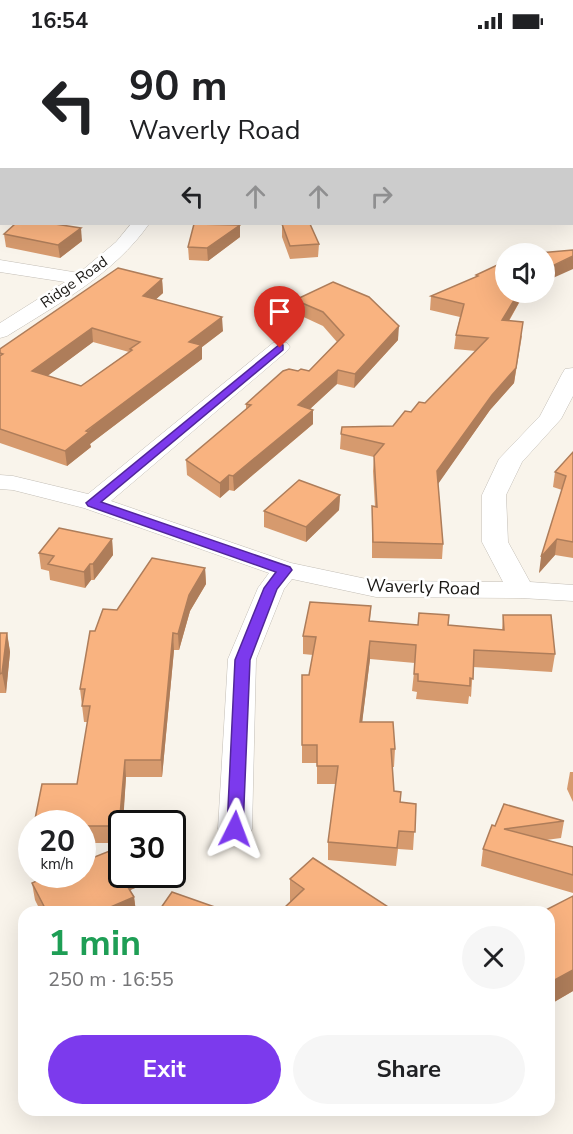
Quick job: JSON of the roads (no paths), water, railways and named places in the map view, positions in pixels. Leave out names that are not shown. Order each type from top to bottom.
[{"type":"street","name":"Ridge Road","points":[[0,332],[83,279],[123,246],[139,225]]},
{"type":"street","points":[[0,266],[83,279]]},
{"type":"street","points":[[93,503],[280,348]]},
{"type":"street","points":[[521,590],[495,542],[494,495],[511,459],[550,418],[573,374]]},
{"type":"street","name":"Waverly Road","points":[[0,482],[93,503],[285,570],[376,589],[521,590],[573,593]]},
{"type":"street","points":[[235,829],[242,660],[271,588],[285,570]]}]
